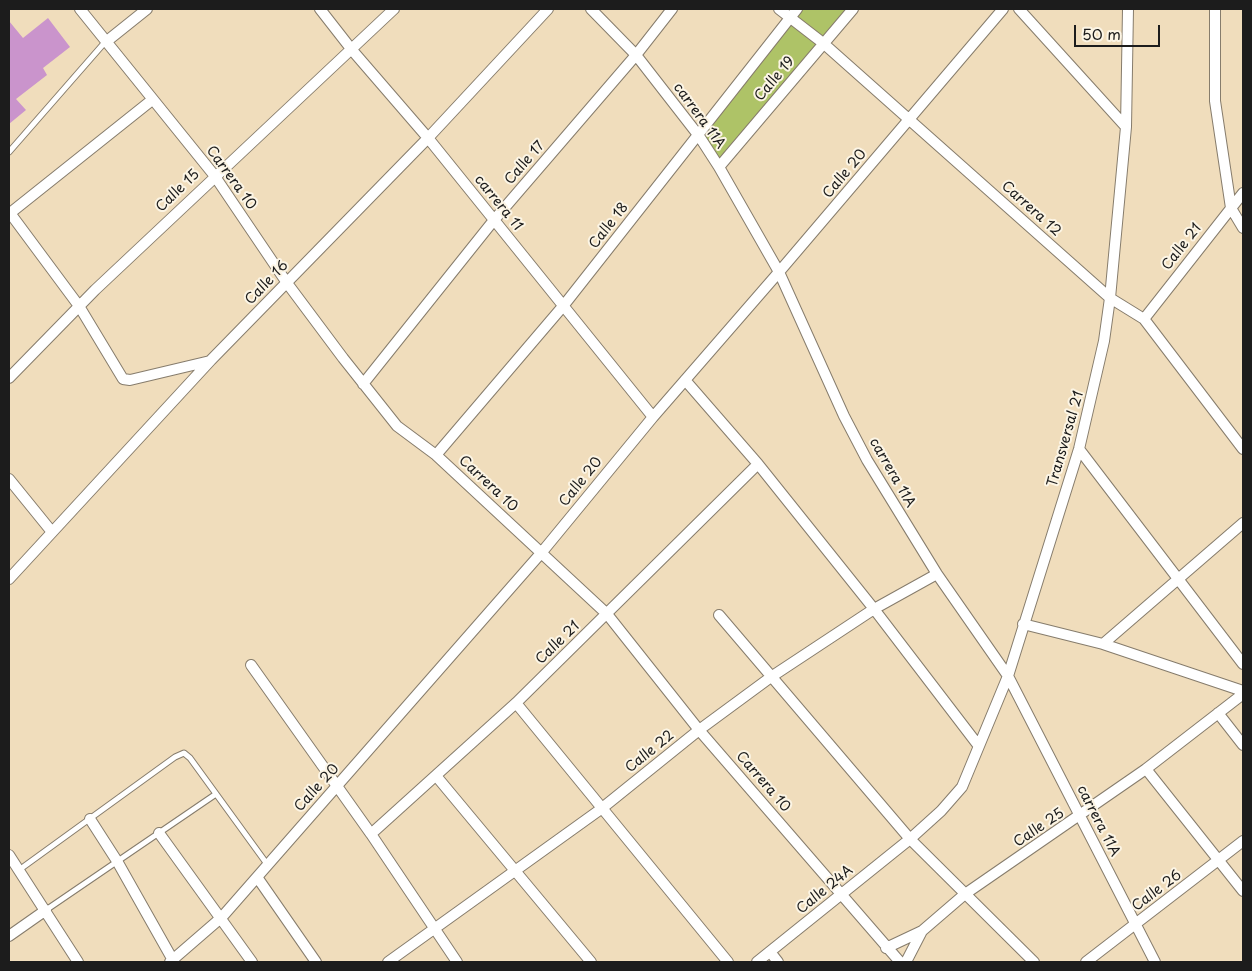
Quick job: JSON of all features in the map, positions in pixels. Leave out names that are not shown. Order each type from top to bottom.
[{"type":"street","name":"Carrera 10","points":[[80,9],[214,175],[287,282],[397,426],[436,455],[608,614],[699,730],[900,962]]},
{"type":"street","points":[[107,41],[146,9]]},
{"type":"street","name":"carrera 11","points":[[320,9],[352,50],[428,138],[652,416]]},
{"type":"street","name":"Calle 15","points":[[9,378],[78,306],[214,175],[352,50],[394,9]]},
{"type":"street","name":"Calle 16","points":[[9,579],[211,360],[428,138],[548,9]]},
{"type":"street","name":"carrera 11A","points":[[591,9],[636,55],[699,136],[719,167],[779,272],[844,416],[868,460],[937,574],[1008,676],[1155,962]]},
{"type":"street","name":"Calle 17","points":[[364,384],[494,220],[636,55],[672,9]]},
{"type":"street","name":"Carrera 12","points":[[779,9],[794,13],[823,43],[1110,298],[1144,319],[1243,449]]},
{"type":"street","name":"Calle 19","points":[[719,167],[852,9]]},
{"type":"street","name":"Calle 20","points":[[172,961],[222,917],[542,552],[652,416],[779,272],[1003,9]]},
{"type":"street","points":[[1019,9],[1126,127]]},
{"type":"street","name":"Transversal 21","points":[[910,839],[941,811],[962,787],[1008,676],[1022,624],[1079,449],[1093,396],[1110,298],[1126,127],[1128,9]]},
{"type":"street","points":[[1215,9],[1215,101],[1231,208],[1243,228]]},
{"type":"street","name":"Calle 18","points":[[436,455],[564,305],[794,13]]},
{"type":"street","points":[[152,100],[9,213],[78,306],[123,379],[130,380],[211,360]]},
{"type":"street","name":"Calle 21","points":[[1144,319],[1243,193]]},
{"type":"street","points":[[684,380],[758,464],[874,609],[978,745]]},
{"type":"street","points":[[1079,449],[1177,580],[1243,664]]},
{"type":"street","name":"Calle 21","points":[[371,834],[516,703],[758,464]]},
{"type":"street","points":[[9,479],[52,532]]},
{"type":"street","points":[[1103,644],[1243,523]]},
{"type":"street","name":"Calle 22","points":[[388,962],[601,809],[699,730],[771,677],[874,609],[937,574]]},
{"type":"street","points":[[719,615],[910,839],[1034,962]]},
{"type":"street","points":[[1022,624],[1103,644],[1243,692]]},
{"type":"street","points":[[251,665],[371,834],[457,962]]},
{"type":"street","name":"Calle 25","points":[[886,948],[922,931],[966,894],[1146,769],[1243,692]]},
{"type":"street","points":[[516,703],[728,962]]},
{"type":"street","points":[[1218,713],[1243,745]]},
{"type":"street","points":[[1146,769],[1243,891]]},
{"type":"street","points":[[436,777],[517,871],[591,962]]},
{"type":"street","points":[[90,819],[117,861],[172,961]]},
{"type":"street","points":[[160,833],[222,917],[252,962]]},
{"type":"street","name":"Calle 24A","points":[[757,962],[771,953],[910,839]]},
{"type":"street","name":"Calle 26","points":[[1086,962],[1243,842]]},
{"type":"street","points":[[9,855],[78,962]]},
{"type":"street","points":[[257,877],[316,962]]},
{"type":"street","points":[[9,936],[46,910]]},
{"type":"street","name":"Calle 25","points":[[906,962],[922,931]]},
{"type":"street","points":[[771,953],[778,962]]},
{"type":"lane","points":[[9,152],[107,41]]},
{"type":"lane","points":[[19,870],[174,757],[184,754],[190,758],[267,864]]},
{"type":"lane","points":[[46,910],[216,794]]},
{"type":"green space","points":[[803,9],[847,9],[822,37],[797,16]]},
{"type":"green space","points":[[791,22],[818,44],[718,161],[702,135]]},
{"type":"building","points":[[48,18],[70,47],[43,68],[47,75],[16,99],[26,110],[9,124],[9,21],[23,38]]}]
